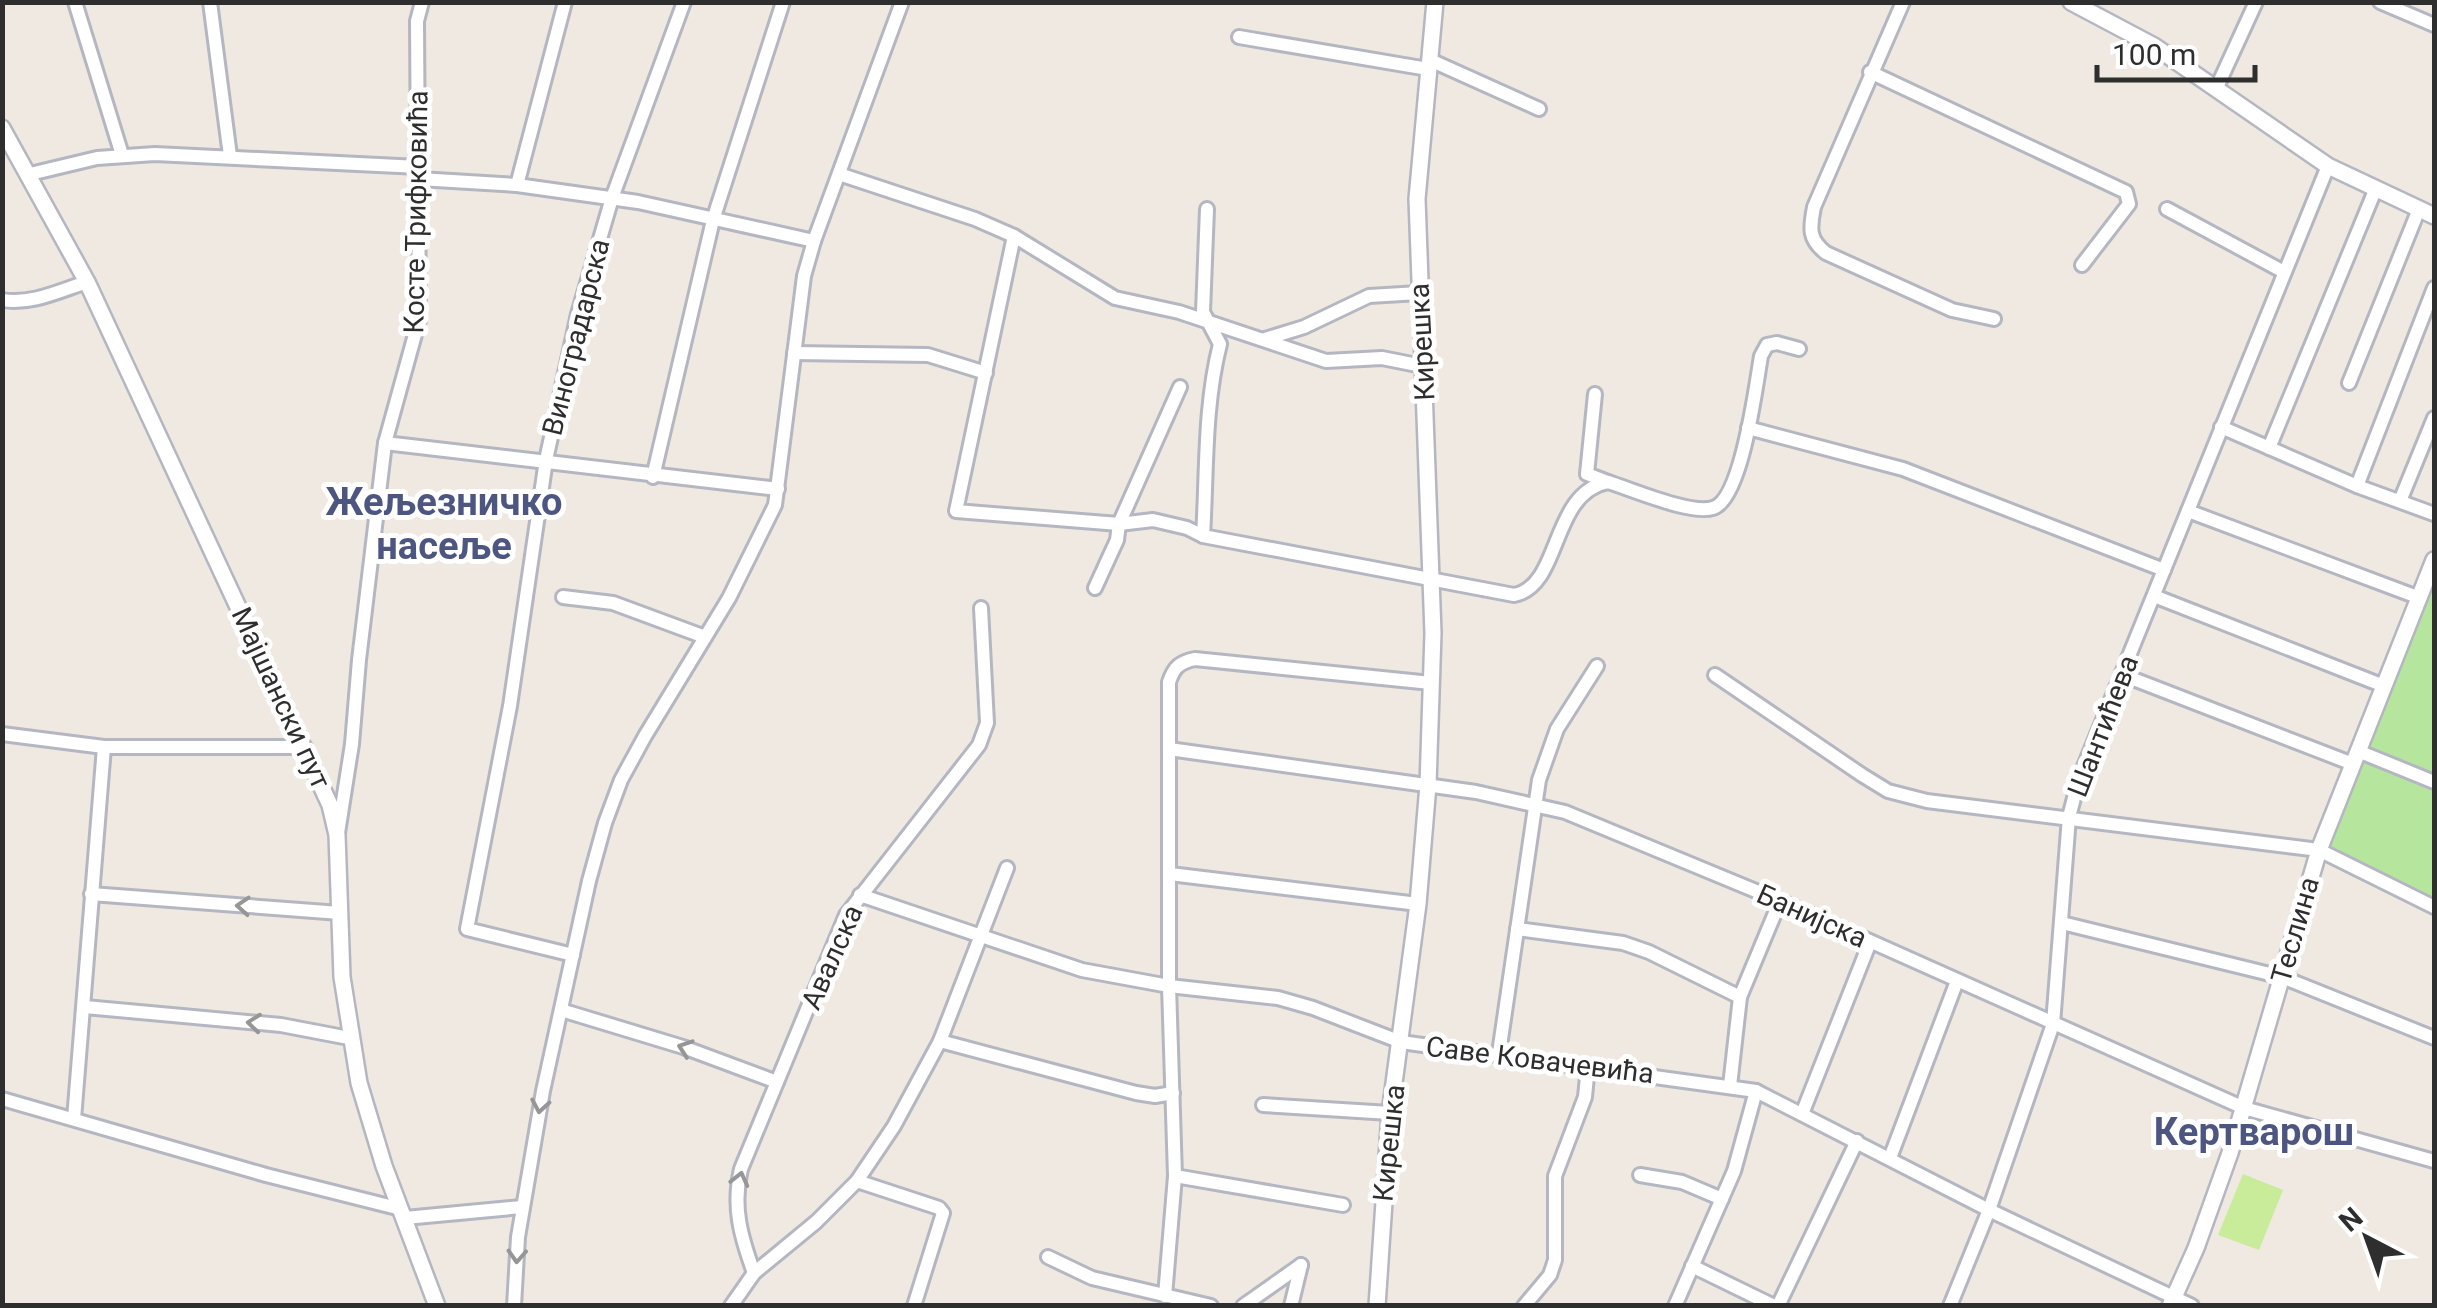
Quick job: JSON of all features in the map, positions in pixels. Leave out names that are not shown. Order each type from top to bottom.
[{"type":"street","points":[[74,2],[122,155]]},
{"type":"street","points":[[210,2],[230,156]]},
{"type":"street","name":"Косте Трифковића","points":[[338,836],[385,443],[418,320],[417,21],[422,2]]},
{"type":"street","points":[[517,185],[565,2]]},
{"type":"street","name":"Виноградарска","points":[[573,955],[467,929],[507,722],[546,460],[578,314],[612,198],[684,2]]},
{"type":"street","points":[[653,477],[713,220],[783,2]]},
{"type":"street","points":[[514,1306],[522,1207],[589,881],[621,780],[766,528],[778,489],[804,276],[902,2]]},
{"type":"street","name":"Кирешка","points":[[1377,1306],[1390,1113],[1418,904],[1428,785],[1431,580],[1416,199],[1435,2]]},
{"type":"street","points":[[1903,2],[1814,207],[1810,231],[1814,244],[1826,253],[1952,310],[1994,320]]},
{"type":"street","points":[[2070,2],[2140,38],[2328,166],[2427,213],[2349,383]]},
{"type":"street","points":[[2217,87],[2256,2]]},
{"type":"street","points":[[2380,2],[2434,25]]},
{"type":"street","points":[[1240,37],[1429,65],[1538,109]]},
{"type":"street","points":[[1870,72],[2126,192],[2130,204],[2082,265]]},
{"type":"street","name":"Мајшански пут","points":[[2,128],[87,282],[330,804],[338,836],[342,978],[350,1038],[371,1126],[436,1306]]},
{"type":"street","points":[[30,174],[58,165],[122,155],[230,156],[419,173],[612,198],[814,241]]},
{"type":"street","name":"Шантићева","points":[[1950,1306],[1989,1210],[2053,1024],[2070,817],[2079,780],[2328,166]]},
{"type":"street","points":[[839,174],[1014,236],[1115,298],[1206,321],[1326,360],[1382,358],[1422,366]]},
{"type":"street","points":[[2269,448],[2376,188]]},
{"type":"street","points":[[1203,536],[1205,438],[1212,374],[1220,344],[1203,312],[1208,209]]},
{"type":"street","points":[[2167,209],[2284,272]]},
{"type":"street","points":[[1014,236],[956,511],[1119,524],[1154,520],[1203,536],[1514,596],[1524,594],[1536,581],[1576,498],[1584,490],[1608,482]]},
{"type":"street","points":[[2,300],[33,300],[87,282]]},
{"type":"street","points":[[2356,486],[2434,288]]},
{"type":"street","points":[[1263,340],[1304,327],[1369,296],[1418,293]]},
{"type":"street","points":[[1587,474],[1696,509],[1717,508],[1732,484],[1748,428],[1761,356],[1767,345],[1777,343],[1799,350]]},
{"type":"street","points":[[794,353],[928,355],[986,373]]},
{"type":"street","points":[[1096,588],[1119,524],[1180,388]]},
{"type":"street","points":[[1584,490],[1594,394]]},
{"type":"street","points":[[2400,501],[2434,418]]},
{"type":"street","points":[[1748,428],[1903,469],[2164,570]]},
{"type":"street","points":[[2221,428],[2356,486],[2434,514]]},
{"type":"street","points":[[385,443],[778,489]]},
{"type":"street","points":[[2188,511],[2420,598]]},
{"type":"street","name":"Теслина","points":[[2172,1301],[2196,1248],[2244,1108],[2319,850],[2434,560]]},
{"type":"street","points":[[2154,596],[2384,686]]},
{"type":"street","points":[[563,597],[613,603],[705,637]]},
{"type":"street","name":"Авалска","points":[[754,1273],[736,1214],[736,1191],[742,1169],[846,915],[980,745],[987,723],[981,608]]},
{"type":"street","points":[[1165,1296],[1175,1176],[1168,749],[1169,682],[1173,670],[1182,662],[1195,659],[1431,683]]},
{"type":"street","points":[[1499,1053],[1546,754],[1557,729],[1597,666]]},
{"type":"street","points":[[2123,674],[2434,782]]},
{"type":"street","points":[[1715,675],[1888,791],[1927,801],[2319,850],[2434,907]]},
{"type":"street","points":[[2,734],[104,747],[305,747]]},
{"type":"street","points":[[74,1120],[104,747]]},
{"type":"street","name":"Банијска","points":[[1168,749],[1428,785],[1537,806],[1604,827],[2244,1108],[2433,1157]]},
{"type":"street","points":[[730,1306],[754,1273],[816,1222],[857,1180],[894,1126],[940,1041],[1007,868]]},
{"type":"street","points":[[1170,874],[1418,904]]},
{"type":"street","points":[[90,894],[340,913]]},
{"type":"street","name":"Саве Ковачевића","points":[[860,895],[1082,970],[1170,986],[1278,998],[1400,1042],[1756,1091],[2172,1301],[2192,1306]]},
{"type":"street","points":[[1730,1086],[1740,997],[1780,901]]},
{"type":"street","points":[[2062,923],[2282,977],[2434,1038]]},
{"type":"street","points":[[1517,930],[1623,943],[1740,997]]},
{"type":"street","points":[[1802,1114],[1870,942]]},
{"type":"street","points":[[1890,1158],[1956,981]]},
{"type":"street","points":[[85,1008],[299,1028],[350,1038]]},
{"type":"street","points":[[561,1010],[683,1047],[777,1082]]},
{"type":"street","points":[[940,1041],[1136,1094],[1173,1093]]},
{"type":"street","points":[[1524,1306],[1550,1275],[1555,1260],[1555,1176],[1585,1098],[1588,1066]]},
{"type":"street","points":[[1675,1306],[1734,1171],[1756,1091]]},
{"type":"street","points":[[2,1099],[403,1214],[522,1207]]},
{"type":"street","points":[[1263,1106],[1390,1113]]},
{"type":"street","points":[[1692,1266],[1776,1306],[1857,1142]]},
{"type":"street","points":[[1175,1176],[1343,1205]]},
{"type":"street","points":[[1640,1176],[1682,1182],[1722,1199]]},
{"type":"street","points":[[857,1180],[943,1212],[914,1306]]},
{"type":"street","points":[[1048,1257],[1092,1278],[1211,1306]]},
{"type":"street","points":[[1242,1306],[1301,1265],[1292,1306]]},
{"type":"green space","points":[[2434,566],[2434,905],[2321,850]]},
{"type":"green space","points":[[2243,1174],[2283,1190],[2259,1250],[2218,1235]]},
{"type":"district","name":"Жељезничко насеље","points":[[444,524]]},
{"type":"district","name":"Кертварош","points":[[2254,1132]]}]
